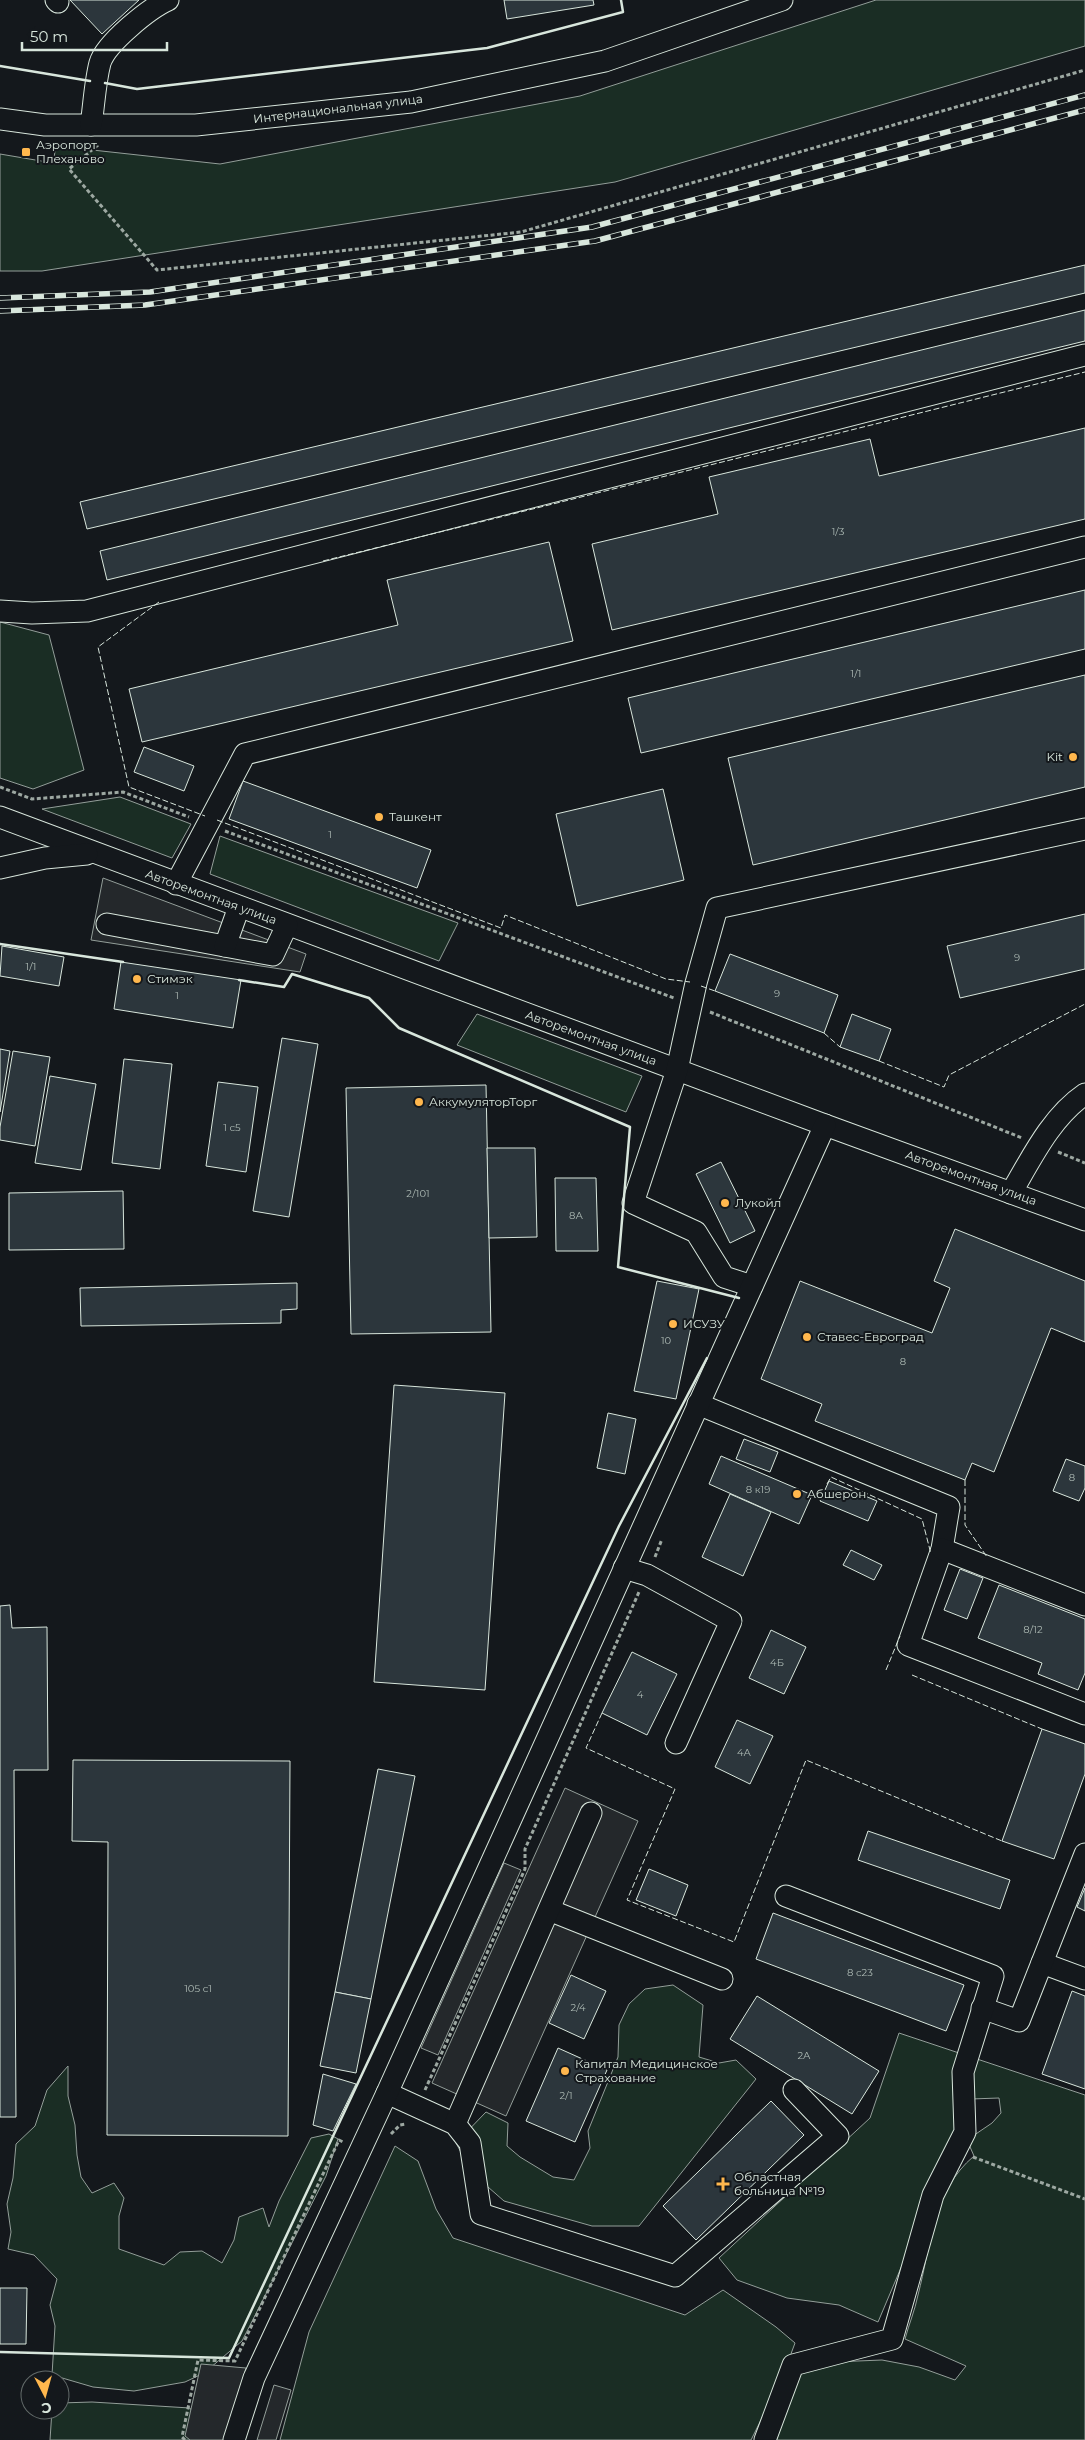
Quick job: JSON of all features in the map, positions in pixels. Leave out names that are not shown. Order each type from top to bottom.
[{"type":"street","points":[[91,125],[100,61],[124,32],[154,6],[168,0]]},
{"type":"street","name":"Интернациональная улица","points":[[0,119],[44,125],[196,125],[411,102],[605,61],[782,0]]},
{"type":"street","points":[[0,611],[32,613],[87,611],[1085,355]]},
{"type":"street","points":[[176,884],[245,754],[1085,547]]},
{"type":"street","name":"Авторемонтная улица","points":[[0,817],[176,884],[1085,1220]]},
{"type":"street","points":[[752,1286],[724,1277],[696,1232],[634,1203],[677,1070],[691,1004],[717,908],[1085,829]]},
{"type":"street","points":[[0,868],[45,858],[98,854]]},
{"type":"street","points":[[225,946],[239,907]]},
{"type":"street","points":[[107,924],[273,955],[287,925]]},
{"type":"street","points":[[1011,1193],[1039,1145],[1075,1101],[1085,1094]]},
{"type":"street","points":[[234,2440],[254,2378],[387,2093],[825,1125]]},
{"type":"street","points":[[698,1404],[949,1507],[942,1549],[908,1645],[1085,1714]]},
{"type":"street","points":[[942,1549],[1085,1606]]},
{"type":"street","points":[[624,1568],[647,1575],[730,1621],[676,1743]]},
{"type":"street","points":[[455,2124],[591,1813]]},
{"type":"street","points":[[982,2008],[1019,2021],[1085,1854]]},
{"type":"street","points":[[765,2440],[793,2365],[892,2339],[933,2195],[965,2132],[962,2072],[992,1976],[786,1896]]},
{"type":"street","points":[[549,1910],[722,1979]]},
{"type":"street","points":[[1042,1963],[1085,1979]]},
{"type":"street","points":[[387,2093],[455,2124],[470,2143],[481,2214],[675,2276],[838,2136],[794,2090]]},
{"type":"path","points":[[122,125],[69,169],[156,270],[521,232],[1085,70]]},
{"type":"path","points":[[0,787],[32,799],[123,792],[691,1004],[1085,1163]]},
{"type":"path","points":[[955,2151],[1085,2199]]},
{"type":"green space","points":[[876,0],[1085,0],[1085,46],[615,182],[42,271],[0,271],[0,154],[53,163],[56,146],[220,164],[580,96]]},
{"type":"green space","points":[[0,622],[49,635],[84,770],[33,789],[0,778]]},
{"type":"green space","points":[[120,797],[191,824],[172,858],[42,809]]},
{"type":"green space","points":[[220,836],[458,923],[439,961],[210,874]]},
{"type":"green space","points":[[477,1014],[642,1076],[626,1112],[457,1045]]},
{"type":"green space","points":[[673,1985],[703,2005],[699,2057],[719,2063],[736,2060],[756,2079],[639,2226],[592,2226],[504,2201],[472,2173],[456,2143],[486,2112],[508,2123],[507,2146],[520,2157],[553,2177],[574,2180],[590,2148],[588,2131],[618,2057],[619,2025],[629,2004],[645,1989]]},
{"type":"green space","points":[[899,2033],[1085,2095],[1085,2440],[774,2440],[798,2373],[833,2362],[882,2360],[919,2367],[955,2380],[966,2366],[905,2339],[917,2301],[930,2239],[941,2202],[960,2170],[974,2156],[967,2140],[992,2123],[1001,2113],[999,2098],[971,2099],[957,2123],[914,2237],[878,2322],[839,2305],[787,2298],[737,2280],[719,2258],[870,2118]]},
{"type":"green space","points":[[68,2066],[68,2096],[75,2125],[81,2177],[92,2193],[114,2183],[124,2198],[119,2216],[119,2249],[164,2265],[180,2252],[202,2251],[222,2263],[234,2240],[239,2217],[263,2208],[269,2227],[279,2201],[311,2138],[329,2134],[338,2139],[326,2176],[242,2341],[204,2373],[185,2382],[134,2391],[93,2387],[70,2380],[70,2370],[52,2370],[55,2326],[50,2305],[57,2279],[34,2255],[8,2249],[11,2232],[7,2204],[13,2178],[16,2144],[35,2126],[47,2090]]},
{"type":"green space","points":[[395,2146],[418,2161],[436,2209],[453,2238],[685,2315],[723,2290],[776,2327],[795,2343],[782,2378],[751,2440],[280,2440],[309,2332]]},
{"type":"green space","points":[[92,2402],[190,2408],[198,2425],[195,2440],[50,2440],[51,2420],[70,2420],[70,2403]]},
{"type":"shaded area","points":[[103,878],[306,954],[300,972],[91,940]]},
{"type":"shaded area","points":[[565,1788],[638,1821],[506,2116],[432,2083]]},
{"type":"shaded area","points":[[504,1863],[521,1870],[438,2055],[421,2048]]},
{"type":"shaded area","points":[[201,2364],[246,2368],[225,2440],[190,2440],[185,2436]]},
{"type":"shaded area","points":[[274,2385],[291,2390],[276,2440],[257,2440]]},
{"type":"building","points":[[70,0],[139,0],[102,34]]},
{"type":"building","points":[[504,0],[593,0],[594,5],[507,19]]},
{"type":"building","points":[[1085,265],[1085,293],[87,529],[80,502]]},
{"type":"building","points":[[1085,310],[1085,341],[107,580],[100,551]]},
{"type":"building","points":[[1085,428],[1085,519],[612,630],[592,544],[718,514],[709,477],[870,439],[879,476]]},
{"type":"building","points":[[549,542],[573,641],[142,742],[129,689],[398,625],[387,580]]},
{"type":"building","points":[[1085,590],[1085,649],[641,753],[628,698]]},
{"type":"building","points":[[1085,675],[1085,787],[753,865],[728,758]]},
{"type":"building","points":[[144,747],[194,766],[184,791],[134,772]]},
{"type":"building","points":[[243,781],[431,850],[417,888],[229,819]]},
{"type":"building","points":[[663,789],[684,880],[577,906],[556,814]]},
{"type":"building","points":[[1085,914],[1085,969],[960,998],[947,946]]},
{"type":"building","points":[[2,946],[64,957],[59,986],[0,976]]},
{"type":"building","points":[[730,954],[838,995],[824,1033],[715,991]]},
{"type":"building","points":[[121,962],[241,980],[233,1028],[114,1009]]},
{"type":"building","points":[[852,1014],[891,1029],[879,1061],[840,1047]]},
{"type":"building","points":[[282,1038],[318,1044],[289,1217],[253,1211]]},
{"type":"building","points":[[0,1049],[10,1051],[0,1112]]},
{"type":"building","points":[[13,1051],[50,1057],[35,1146],[0,1140],[0,1127]]},
{"type":"building","points":[[124,1059],[172,1064],[160,1169],[112,1163]]},
{"type":"building","points":[[50,1076],[96,1084],[81,1170],[35,1163]]},
{"type":"building","points":[[218,1082],[258,1087],[246,1172],[206,1166]]},
{"type":"building","points":[[486,1085],[491,1332],[351,1334],[346,1088]]},
{"type":"building","points":[[487,1148],[535,1148],[537,1237],[489,1238]]},
{"type":"building","name":"Лукойл","points":[[721,1162],[755,1231],[730,1243],[696,1174]]},
{"type":"building","points":[[555,1178],[596,1178],[598,1251],[556,1251]]},
{"type":"building","points":[[123,1191],[124,1249],[9,1250],[9,1193]]},
{"type":"building","points":[[955,1229],[1085,1281],[1085,1342],[1051,1328],[994,1472],[972,1463],[965,1480],[815,1421],[822,1404],[761,1379],[800,1281],[932,1333],[950,1288],[934,1281]]},
{"type":"building","points":[[657,1281],[699,1289],[676,1399],[634,1391]]},
{"type":"building","points":[[297,1283],[297,1309],[281,1310],[281,1323],[81,1326],[80,1288]]},
{"type":"building","points":[[394,1385],[505,1393],[485,1690],[374,1682]]},
{"type":"building","points":[[608,1413],[636,1419],[625,1474],[597,1468]]},
{"type":"building","points":[[744,1439],[778,1452],[770,1472],[736,1459]]},
{"type":"building","points":[[721,1456],[812,1495],[799,1524],[709,1484]]},
{"type":"building","points":[[1066,1459],[1085,1466],[1085,1488],[1079,1501],[1053,1491]]},
{"type":"building","points":[[829,1481],[877,1501],[868,1521],[820,1501]]},
{"type":"building","points":[[730,1494],[771,1512],[743,1576],[702,1557]]},
{"type":"building","points":[[851,1550],[882,1565],[874,1580],[843,1565]]},
{"type":"building","points":[[960,1569],[983,1578],[967,1619],[944,1610]]},
{"type":"building","points":[[999,1585],[1085,1619],[1085,1673],[1078,1690],[1038,1674],[1042,1663],[978,1638]]},
{"type":"building","points":[[10,1605],[12,1628],[47,1627],[48,1770],[14,1770],[16,2117],[0,2117],[0,1606]]},
{"type":"building","points":[[771,1630],[806,1647],[784,1694],[749,1678]]},
{"type":"building","points":[[632,1652],[677,1674],[647,1735],[602,1713]]},
{"type":"building","points":[[737,1720],[773,1736],[750,1784],[715,1767]]},
{"type":"building","points":[[1042,1729],[1085,1744],[1085,1774],[1054,1859],[1002,1841]]},
{"type":"building","points":[[73,1760],[290,1761],[288,2136],[107,2135],[108,1842],[72,1841]]},
{"type":"building","points":[[378,1769],[415,1776],[371,1999],[335,1992]]},
{"type":"building","points":[[868,1831],[1010,1880],[1000,1909],[858,1860]]},
{"type":"building","points":[[649,1869],[688,1885],[676,1916],[636,1900]]},
{"type":"building","points":[[1085,1888],[1085,1911],[1077,1907]]},
{"type":"building","points":[[773,1913],[964,1985],[946,2031],[756,1959]]},
{"type":"building","points":[[571,1975],[606,1991],[584,2039],[549,2023]]},
{"type":"building","points":[[1072,1991],[1085,1996],[1085,2089],[1042,2074]]},
{"type":"building","points":[[335,1992],[371,1999],[356,2073],[320,2066]]},
{"type":"building","points":[[757,1996],[879,2071],[852,2114],[730,2039]]},
{"type":"building","points":[[558,2048],[607,2070],[575,2142],[526,2121]]},
{"type":"building","points":[[323,2074],[356,2084],[333,2131],[313,2125]]},
{"type":"building","points":[[771,2101],[804,2135],[696,2240],[663,2206]]},
{"type":"building","points":[[0,2288],[27,2288],[26,2344],[0,2344]]},
{"type":"railway","points":[[0,298],[150,292],[592,227],[1085,95]]},
{"type":"railway","points":[[0,311],[145,305],[595,241],[1085,110]]},
{"type":"fence","points":[[323,561],[1085,372]]},
{"type":"fence","points":[[159,602],[98,647],[129,787],[205,816]]},
{"type":"fence","points":[[217,820],[501,928],[505,915],[666,979],[690,982]]},
{"type":"fence","points":[[701,986],[715,991]]},
{"type":"fence","points":[[879,1061],[944,1087],[949,1075],[1085,1004]]},
{"type":"fence","points":[[824,1033],[840,1047]]},
{"type":"fence","points":[[827,1484],[831,1477],[922,1519],[931,1554]]},
{"type":"fence","points":[[965,1480],[965,1525],[987,1557]]},
{"type":"fence","points":[[886,1670],[900,1636]]},
{"type":"fence","points":[[912,1675],[1042,1729]]},
{"type":"fence","points":[[602,1713],[586,1748],[675,1789],[627,1900],[734,1942],[806,1760],[1002,1841]]},
{"type":"wall","points":[[105,83],[137,89],[487,48],[623,12],[621,0]]},
{"type":"wall","points":[[0,66],[90,81]]},
{"type":"wall","points":[[0,944],[123,962]]},
{"type":"wall","points":[[239,980],[284,987],[292,974],[369,998],[399,1028],[630,1127],[618,1267],[739,1298]]},
{"type":"wall","points":[[0,2352],[229,2358],[619,1526],[707,1358]]},
{"type":"place","name":"Аэропорт Плеханово","points":[[26,152]]},
{"type":"place","name":"Kit","points":[[1073,757]]},
{"type":"place","name":"Ташкент","points":[[379,817]]},
{"type":"place","name":"Стимэк","points":[[137,979]]},
{"type":"place","name":"АккумуляторТорг","points":[[419,1102]]},
{"type":"place","name":"Лукойл","points":[[725,1203]]},
{"type":"place","name":"ИСУЗУ","points":[[673,1324]]},
{"type":"place","name":"Ставес-Евроград","points":[[807,1337]]},
{"type":"place","name":"Абшерон","points":[[797,1494]]},
{"type":"place","name":"Капитал Медицинское Страхование","points":[[565,2071]]},
{"type":"place","name":"Областная больница №19","points":[[723,2184]]}]
